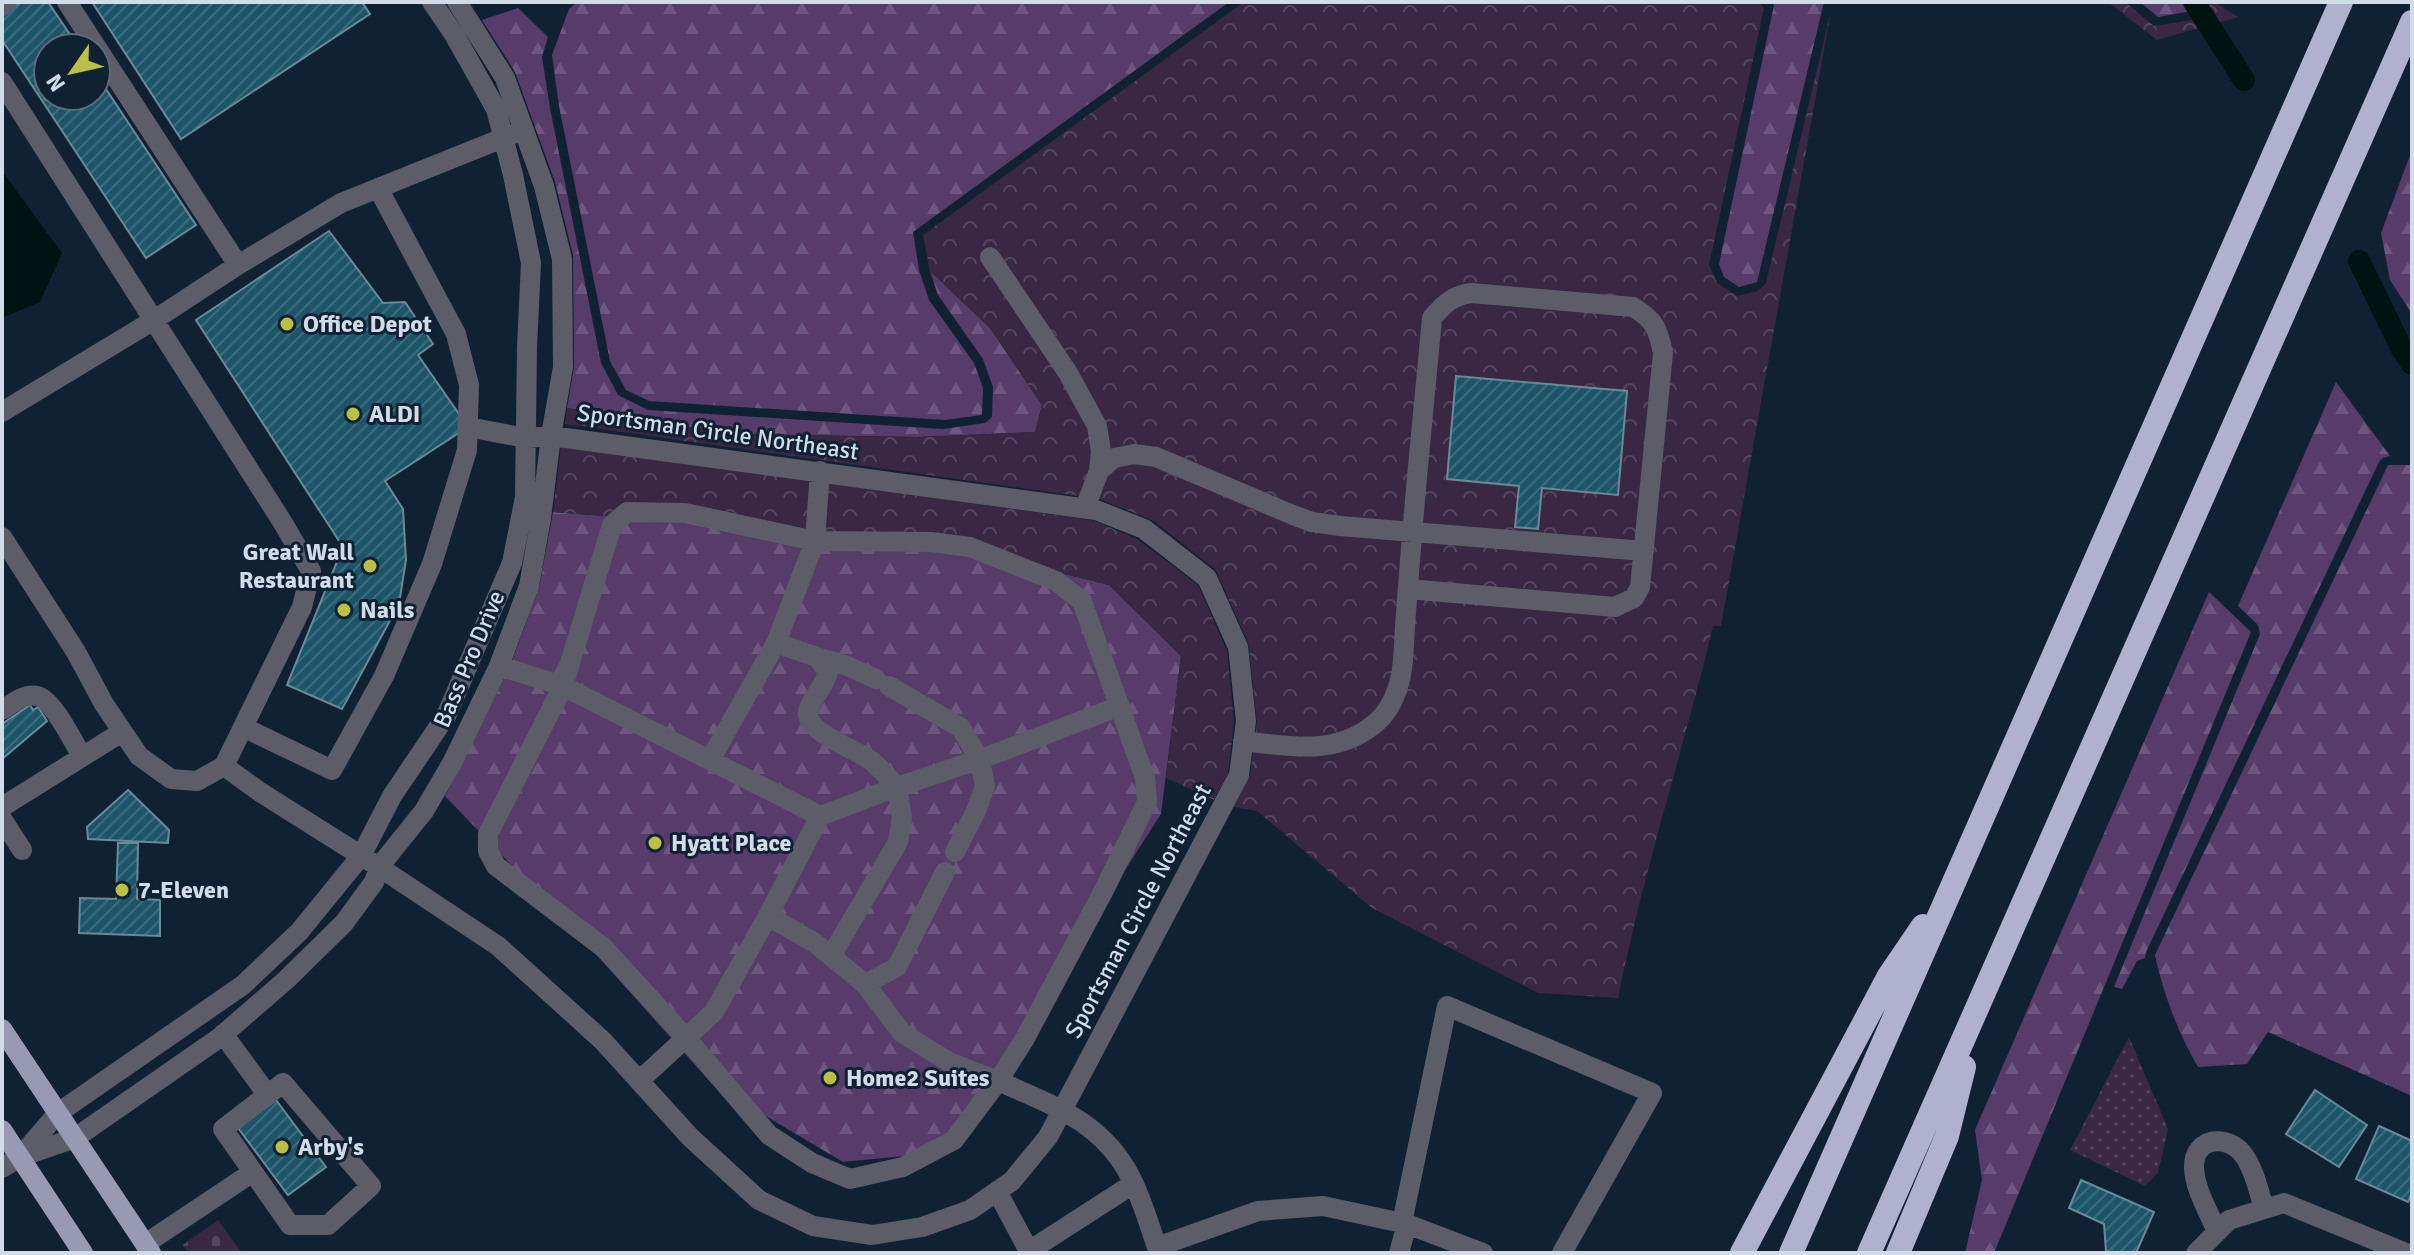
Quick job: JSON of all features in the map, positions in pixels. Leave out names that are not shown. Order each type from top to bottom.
[{"type":"highway","points":[[1791,1253],[2341,2]]},
{"type":"highway","points":[[1869,1253],[2412,22]]},
{"type":"highway","points":[[1742,1253],[1889,976],[1957,874]]},
{"type":"highway","points":[[1898,1253],[1947,1136],[1980,1002]]},
{"type":"main road","points":[[2,1029],[148,1249]]},
{"type":"main road","points":[[2,1130],[83,1253]]},
{"type":"street","points":[[2,6],[7,2]]},
{"type":"street","points":[[67,2],[238,265]]},
{"type":"street","name":"Bass Pro Drive","points":[[20,1157],[58,1113],[243,985],[299,932],[361,856],[392,796],[446,716],[512,563],[525,497],[531,263],[496,109],[432,2]]},
{"type":"street","name":"Bass Pro Drive","points":[[20,1157],[75,1138],[223,1034],[286,980],[344,923],[374,882],[379,867],[424,811],[452,763],[499,666],[529,586],[541,518],[563,367],[562,259],[544,186],[505,78],[457,2]]},
{"type":"street","points":[[2,82],[292,536],[311,571],[302,607],[224,766],[197,781],[171,779],[139,756],[2,537]]},
{"type":"street","points":[[2,412],[341,203],[523,129]]},
{"type":"street","points":[[243,727],[332,770],[384,676],[432,564],[467,450],[469,385],[456,334],[378,188]]},
{"type":"street","points":[[990,257],[1068,373],[1097,426],[1101,451],[1099,471],[1085,508]]},
{"type":"street","points":[[1243,741],[1312,748],[1332,746],[1352,739],[1372,726],[1384,715],[1395,697],[1402,673],[1408,589],[1432,318],[1442,306],[1455,296],[1471,293],[1633,307],[1650,317],[1659,334],[1663,353],[1640,587],[1634,598],[1615,607],[1408,589]]},
{"type":"street","name":"Sportsman Circle Northeast","points":[[224,766],[498,946],[603,1041],[690,1137],[759,1200],[813,1226],[872,1235],[922,1227],[970,1210],[1012,1181],[1048,1137],[1239,775],[1246,721],[1238,647],[1207,578],[1144,529],[1096,510],[551,436],[526,438],[468,427]]},
{"type":"street","points":[[1099,471],[1114,458],[1134,454],[1156,457],[1312,522],[1644,551]]},
{"type":"street","points":[[710,760],[776,643],[815,541],[820,471]]},
{"type":"street","points":[[627,512],[685,513],[815,541],[931,542],[970,547],[1056,581],[1082,601],[1145,778],[1147,802],[1024,1040],[954,1140],[903,1167],[850,1179],[812,1163],[769,1135],[604,948],[496,866],[488,851],[488,834],[563,686],[612,525],[627,512]]},
{"type":"street","points":[[776,643],[845,665],[961,728],[980,760],[985,786],[955,852]]},
{"type":"street","points":[[817,657],[828,672],[808,711],[809,719],[821,732],[871,760],[897,787],[902,818],[898,842],[831,956]]},
{"type":"street","points":[[499,666],[563,686],[820,816]]},
{"type":"street","points":[[2,710],[20,698],[36,695],[48,702],[82,756]]},
{"type":"street","points":[[639,1081],[714,1012],[820,816],[980,760],[1120,706]]},
{"type":"street","points":[[2,807],[122,732]]},
{"type":"street","points":[[2,819],[22,850]]},
{"type":"street","points":[[865,984],[897,967],[945,872]]},
{"type":"street","points":[[768,916],[815,943],[865,984],[902,1033],[949,1062],[1063,1110],[1104,1138],[1133,1184],[1153,1250],[1258,1211],[1323,1206],[1404,1223],[1483,1253]]},
{"type":"street","points":[[1399,1253],[1447,1006],[1652,1093],[1562,1253]]},
{"type":"street","points":[[223,1034],[267,1094]]},
{"type":"street","points":[[283,1083],[371,1186],[328,1225],[290,1225],[223,1129],[267,1094],[283,1083]]},
{"type":"street","points":[[2217,1232],[2197,1184],[2194,1164],[2198,1151],[2208,1142],[2219,1139],[2234,1144],[2246,1157],[2264,1209]]},
{"type":"street","points":[[2,1168],[20,1157]]},
{"type":"street","points":[[148,1249],[253,1172]]},
{"type":"street","points":[[997,1191],[1030,1252],[1133,1184]]},
{"type":"street","points":[[2196,1253],[2229,1220],[2284,1203],[2406,1253]]},
{"type":"green space","points":[[577,2],[1229,2],[913,232],[919,270],[929,300],[974,363],[983,388],[982,415],[945,420],[649,401],[626,390],[610,361],[559,106],[552,55],[569,9]]},
{"type":"green space","points":[[1244,2],[1759,2],[1764,8],[1709,265],[1717,283],[1737,296],[1758,291],[1766,283],[1831,11],[1721,626],[1713,626],[1639,905],[1618,998],[1538,993],[1372,908],[1257,811],[1234,807],[1250,775],[1257,722],[1248,642],[1215,569],[1152,520],[1099,499],[565,424],[567,408],[735,434],[918,437],[1035,432],[1042,405],[990,328],[930,271],[923,235]]},
{"type":"green space","points":[[1772,2],[1824,2],[1757,282],[1739,287],[1724,277],[1719,264],[1774,5]]},
{"type":"green space","points":[[2108,2],[2125,2],[2154,26],[2199,17],[2202,11],[2198,2],[2214,2],[2238,17],[2157,40]]},
{"type":"green space","points":[[2140,2],[2187,2],[2192,11],[2158,17]]},
{"type":"green space","points":[[518,8],[548,37],[542,57],[550,108],[601,363],[618,395],[648,410],[943,429],[985,423],[992,417],[993,387],[983,359],[938,295],[930,271],[990,328],[1042,405],[1035,432],[918,437],[735,434],[567,408],[574,367],[573,255],[555,182],[515,72],[482,20]]},
{"type":"green space","points":[[2412,150],[2412,314],[2390,280],[2381,233]]},
{"type":"green space","points":[[2336,382],[2390,456],[2379,462],[2145,958],[2137,961],[2122,989],[2114,987],[2260,634],[2258,625],[2238,606]]},
{"type":"green space","points":[[561,446],[1092,520],[1137,539],[1198,585],[1227,651],[1234,722],[1228,773],[1214,800],[1166,778],[1181,656],[1109,585],[932,541],[553,512]]},
{"type":"green space","points":[[2388,465],[2412,465],[2412,1096],[2268,1032],[2247,1064],[2198,1067],[2172,1012],[2155,955]]},
{"type":"green space","points":[[553,512],[932,541],[1109,585],[1181,656],[1161,814],[944,1152],[843,1162],[712,1084],[587,944],[445,796],[509,669],[539,588]]},
{"type":"green space","points":[[2209,592],[2251,632],[1994,1253],[1965,1253],[1982,1180],[1975,1130]]},
{"type":"green space","points":[[2129,1037],[2168,1129],[2158,1173],[2145,1186],[2070,1150]]},
{"type":"green space","points":[[218,1220],[242,1253],[189,1253],[183,1245]]},
{"type":"shaded area","points":[[2,171],[62,253],[40,302],[2,318]]},
{"type":"building","points":[[21,2],[48,2],[68,32],[32,32],[32,85],[2,40],[2,14]]},
{"type":"building","points":[[92,2],[362,2],[370,14],[181,139]]},
{"type":"building","points":[[112,98],[196,225],[146,258],[50,112],[112,112]]},
{"type":"building","points":[[329,231],[383,303],[405,302],[433,344],[418,355],[468,427],[385,481],[403,509],[406,560],[399,604],[342,709],[287,685],[343,547],[196,320]]},
{"type":"building","points":[[1456,376],[1627,391],[1618,495],[1542,488],[1538,529],[1515,527],[1519,486],[1447,479]]},
{"type":"building","points":[[30,705],[33,710],[38,707],[47,721],[2,759],[2,724]]},
{"type":"building","points":[[128,790],[169,830],[168,843],[88,839],[87,827]]},
{"type":"building","name":"7-Eleven","points":[[118,843],[138,843],[137,899],[160,900],[160,936],[79,933],[80,898],[116,899]]},
{"type":"building","points":[[2315,1090],[2367,1125],[2339,1167],[2286,1134]]},
{"type":"building","name":"Arby's","points":[[276,1100],[326,1167],[288,1195],[238,1128]]},
{"type":"building","points":[[2379,1126],[2412,1141],[2412,1193],[2408,1202],[2356,1179]]},
{"type":"building","points":[[2081,1180],[2154,1212],[2136,1253],[2106,1251],[2104,1224],[2069,1208]]},
{"type":"waterway","points":[[2194,2],[2244,80]]},
{"type":"waterway","points":[[2359,261],[2412,364]]},
{"type":"place","name":"Office Depot","points":[[287,324]]},
{"type":"place","name":"ALDI","points":[[353,414]]},
{"type":"place","name":"Great Wall Restaurant","points":[[370,566]]},
{"type":"place","name":"Nails","points":[[344,610]]},
{"type":"place","name":"Hyatt Place","points":[[655,843]]},
{"type":"place","name":"7-Eleven","points":[[122,890]]},
{"type":"place","name":"Home2 Suites","points":[[830,1078]]},
{"type":"place","name":"Arby's","points":[[282,1147]]}]
